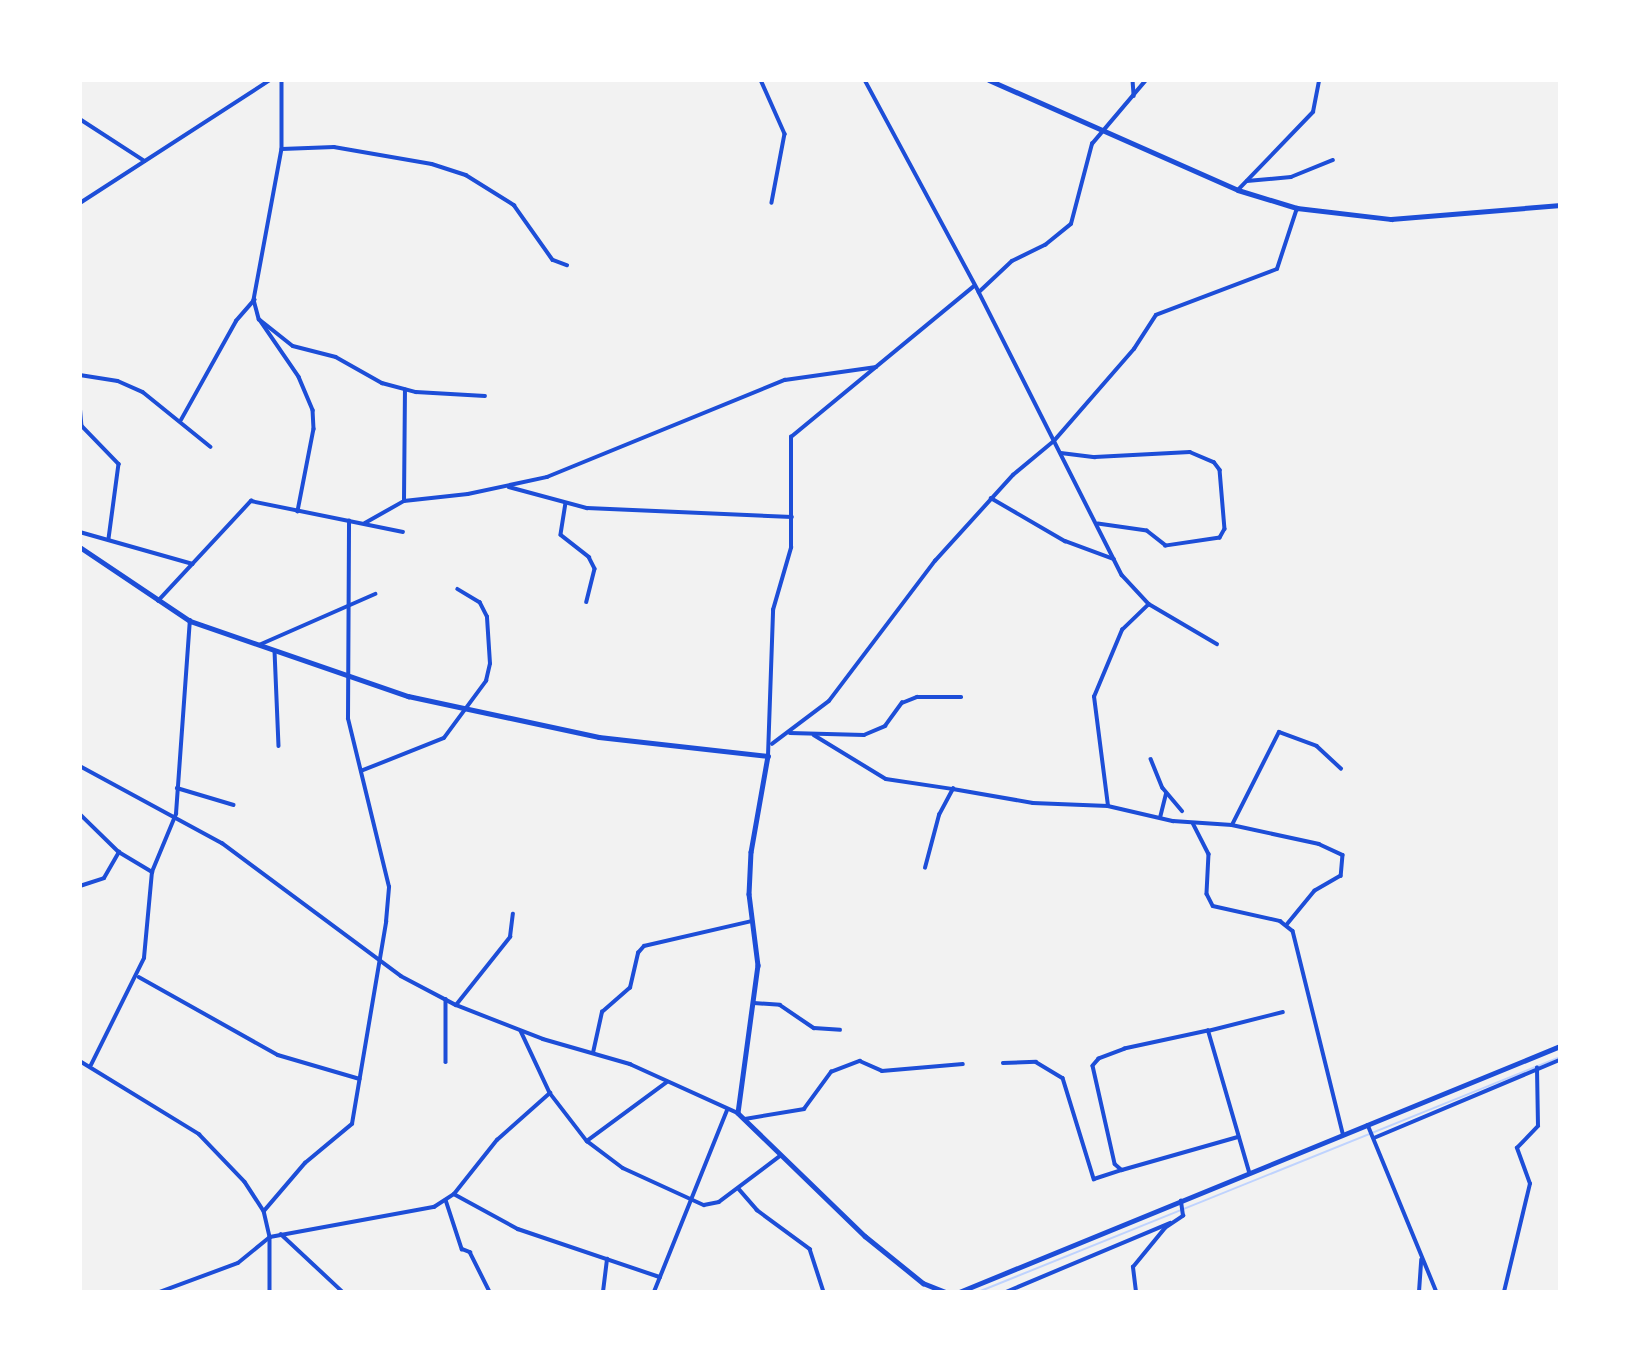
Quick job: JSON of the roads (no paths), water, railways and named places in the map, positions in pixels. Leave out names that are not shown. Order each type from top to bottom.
[{"type":"main road","points":[[959,1292],[1559,1046]]},
{"type":"street","points":[[80,203],[270,80]]},
{"type":"street","points":[[282,80],[282,149],[254,300],[259,319],[299,377],[313,410],[314,429],[298,511]]},
{"type":"street","points":[[761,80],[785,134],[772,203]]},
{"type":"street","points":[[865,80],[979,292],[1114,559],[1133,591],[1149,604],[1217,644]]},
{"type":"street","points":[[989,80],[1105,134],[1238,190],[1297,208],[1391,219],[1559,205]]},
{"type":"street","points":[[1133,80],[1134,96]]},
{"type":"street","points":[[979,292],[1012,261],[1052,241],[1071,224],[1078,210],[1086,160],[1095,140],[1105,134],[1146,80]]},
{"type":"street","points":[[1238,190],[1313,112],[1319,80]]},
{"type":"street","points":[[80,119],[145,161]]},
{"type":"street","points":[[282,149],[334,148],[432,164],[466,175],[514,205],[553,260],[567,265]]},
{"type":"street","points":[[1247,181],[1291,177],[1333,160]]},
{"type":"street","points":[[772,744],[828,701],[935,561],[991,499],[1054,441],[1163,309],[1277,269],[1297,208]]},
{"type":"street","points":[[738,1113],[758,965],[752,921],[751,852],[772,744],[773,610],[786,571],[792,517],[791,438],[974,286]]},
{"type":"street","points":[[181,420],[236,321],[254,300]]},
{"type":"street","points":[[259,319],[293,346],[326,354],[370,378],[405,390],[485,396]]},
{"type":"street","points":[[363,524],[404,501],[507,486],[547,477],[785,380],[878,367]]},
{"type":"street","points":[[80,375],[131,385],[181,420],[211,447]]},
{"type":"street","points":[[404,501],[405,390]]},
{"type":"street","points":[[80,404],[82,426],[119,464],[109,539]]},
{"type":"street","points":[[1060,453],[1095,457],[1190,452],[1214,462],[1220,470],[1225,529],[1220,538],[1166,546],[1147,531],[1097,524]]},
{"type":"street","points":[[507,486],[566,503],[792,517]]},
{"type":"street","points":[[991,499],[1065,541],[1114,559]]},
{"type":"street","points":[[158,601],[251,501],[403,532]]},
{"type":"street","points":[[566,503],[561,535],[589,556],[595,569],[587,602]]},
{"type":"street","points":[[264,1211],[305,1163],[352,1124],[389,887],[351,737],[347,606],[349,521]]},
{"type":"street","points":[[80,533],[193,564]]},
{"type":"street","points":[[80,548],[190,621],[275,651],[464,710],[599,737],[768,756]]},
{"type":"street","points":[[361,771],[444,738],[486,681],[491,632],[480,603],[458,590]]},
{"type":"street","points":[[257,645],[375,594]]},
{"type":"street","points":[[1108,806],[1094,697],[1122,631],[1149,604]]},
{"type":"street","points":[[91,1065],[139,977],[152,872],[176,814],[190,621]]},
{"type":"street","points":[[275,651],[279,746]]},
{"type":"street","points":[[788,733],[876,733],[902,703],[917,696],[961,697]]},
{"type":"street","points":[[1232,825],[1279,732],[1317,746],[1341,768]]},
{"type":"street","points":[[812,734],[886,779],[1033,803],[1108,806],[1160,818],[1232,825],[1319,844],[1343,855],[1340,876],[1315,891],[1287,925]]},
{"type":"street","points":[[1151,759],[1166,792],[1182,811]]},
{"type":"street","points":[[80,766],[176,814],[287,890],[378,962],[457,1005],[521,1031],[593,1053],[738,1113],[780,1156],[890,1256],[923,1283],[945,1292]]},
{"type":"street","points":[[177,788],[234,806]]},
{"type":"street","points":[[925,868],[939,815],[953,789]]},
{"type":"street","points":[[1160,818],[1166,792]]},
{"type":"street","points":[[80,814],[119,852],[152,872]]},
{"type":"street","points":[[1194,823],[1209,854],[1207,894],[1213,906],[1287,925],[1296,940],[1343,1133]]},
{"type":"street","points":[[80,886],[104,878],[119,852]]},
{"type":"street","points":[[457,1005],[510,937],[513,914]]},
{"type":"street","points":[[593,1053],[602,1012],[630,988],[638,953],[644,946],[752,921]]},
{"type":"street","points":[[139,977],[254,1044],[360,1079]]},
{"type":"street","points":[[446,999],[446,1062]]},
{"type":"street","points":[[754,1003],[780,1005],[814,1028],[840,1030]]},
{"type":"street","points":[[1122,1170],[1115,1164],[1093,1066],[1099,1059],[1125,1049],[1283,1012]]},
{"type":"street","points":[[521,1031],[550,1093],[587,1141],[623,1168],[704,1205],[719,1202],[780,1156]]},
{"type":"street","points":[[1208,1031],[1249,1172]]},
{"type":"street","points":[[746,1119],[804,1109],[831,1072],[860,1060],[882,1071],[963,1064]]},
{"type":"street","points":[[1374,1139],[1559,1060]]},
{"type":"street","points":[[80,1061],[91,1065],[200,1134],[224,1157],[264,1211],[270,1237],[270,1292]]},
{"type":"street","points":[[1003,1063],[1036,1062],[1063,1078],[1094,1179],[1238,1137]]},
{"type":"street","points":[[1504,1292],[1530,1184],[1517,1148],[1538,1126],[1537,1068]]},
{"type":"street","points":[[587,1141],[667,1082]]},
{"type":"street","points":[[160,1292],[238,1263],[270,1237],[360,1217],[420,1212],[446,1200],[454,1194],[497,1140],[550,1093]]},
{"type":"street","points":[[654,1292],[689,1196],[727,1110]]},
{"type":"street","points":[[1367,1123],[1437,1292]]},
{"type":"street","points":[[739,1189],[757,1210],[810,1249],[824,1292]]},
{"type":"street","points":[[454,1194],[518,1229],[660,1277]]},
{"type":"street","points":[[1006,1292],[1170,1223],[1183,1216],[1181,1199]]},
{"type":"street","points":[[446,1200],[462,1249],[470,1252],[490,1292]]},
{"type":"street","points":[[1136,1292],[1133,1267],[1170,1223]]},
{"type":"street","points":[[281,1234],[343,1292]]},
{"type":"street","points":[[1419,1292],[1421,1258]]},
{"type":"street","points":[[603,1292],[607,1259]]},
{"type":"waterway","points":[[978,1292],[1560,1057]]}]
